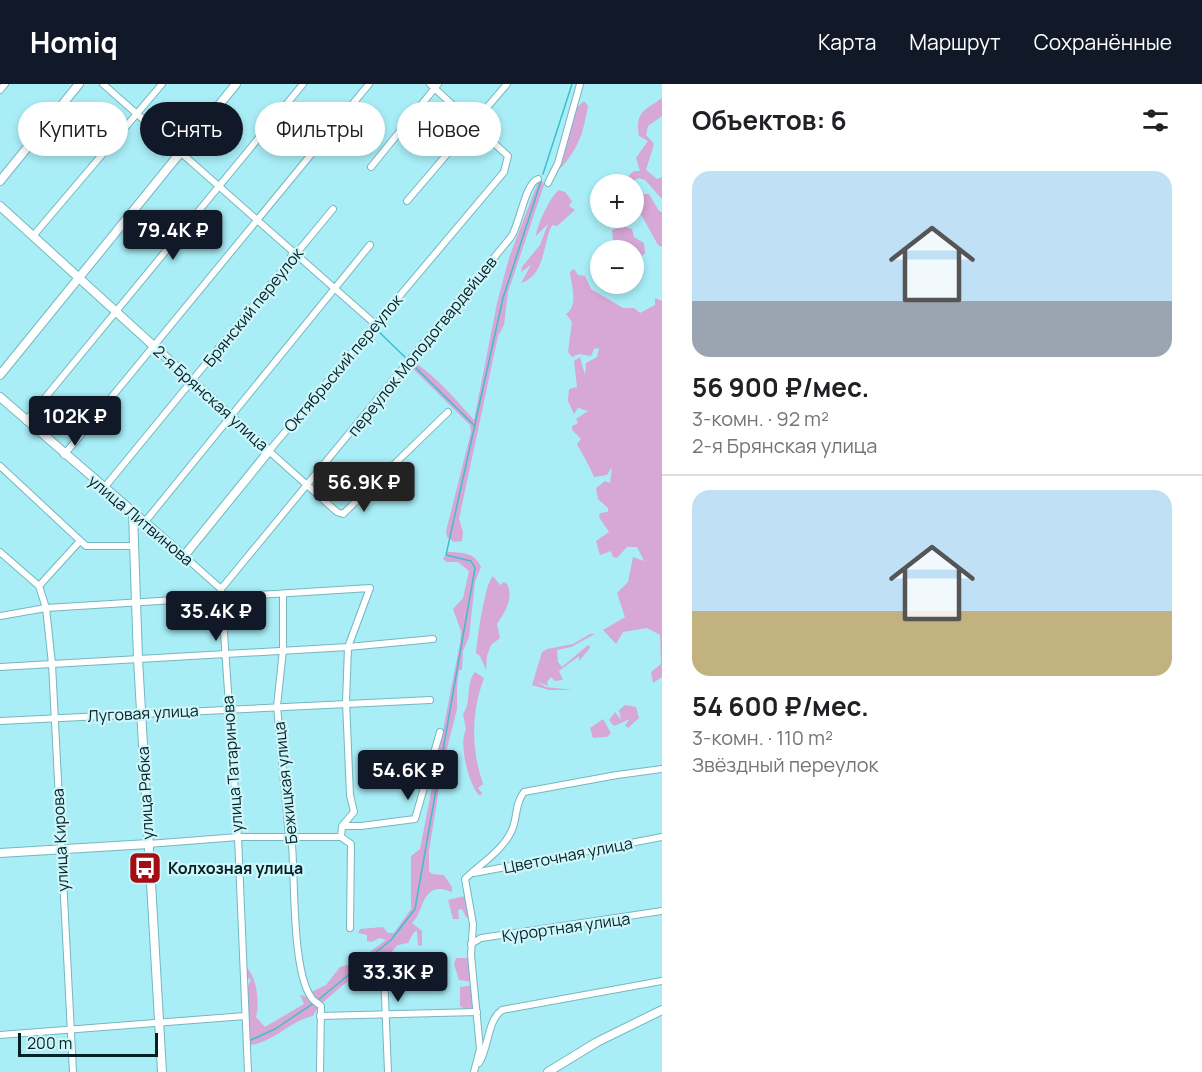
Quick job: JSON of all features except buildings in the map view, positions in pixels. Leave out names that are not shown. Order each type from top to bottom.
[{"type":"street","points":[[0,90],[5,84]]},
{"type":"street","points":[[0,180],[79,84]]},
{"type":"street","points":[[103,84],[138,114]]},
{"type":"street","points":[[33,236],[162,84]]},
{"type":"street","points":[[221,102],[236,84]]},
{"type":"street","points":[[25,422],[303,84]]},
{"type":"street","points":[[64,455],[369,84]]},
{"type":"street","points":[[492,102],[507,84]]},
{"type":"street","points":[[548,183],[558,163],[580,84]]},
{"type":"street","points":[[371,167],[434,85],[452,102]]},
{"type":"street","name":"Октябрьский переулок","points":[[184,556],[504,172],[508,156],[501,149]]},
{"type":"street","points":[[0,375],[176,156]]},
{"type":"street","points":[[186,156],[292,253],[375,324]]},
{"type":"street","points":[[407,201],[446,156]]},
{"type":"street","name":"переулок Молодогвардейцев","points":[[221,590],[511,237],[516,230],[531,184],[538,179]]},
{"type":"street","name":"2-я Брянская улица","points":[[0,206],[337,512],[348,512],[448,412]]},
{"type":"street","name":"Брянский переулок","points":[[104,488],[290,261],[292,253],[300,249],[333,209]]},
{"type":"street","points":[[144,524],[332,288],[370,245]]},
{"type":"street","name":"улица Литвинова","points":[[0,397],[25,422],[221,590]]},
{"type":"street","points":[[0,466],[79,542],[92,547],[134,546]]},
{"type":"street","name":"улица Рябка","points":[[133,514],[147,844],[162,1072]]},
{"type":"street","points":[[0,552],[39,586],[79,542]]},
{"type":"street","name":"улица Кирова","points":[[39,586],[46,608],[52,664],[73,1072]]},
{"type":"street","points":[[0,616],[46,608],[221,600],[370,588],[348,647],[346,702],[350,795],[354,812],[342,826],[341,837]]},
{"type":"street","points":[[221,590],[221,600]]},
{"type":"street","name":"Бежицкая улица","points":[[283,594],[283,650],[276,706],[289,837],[292,845],[298,956],[311,999],[321,1006],[320,1072]]},
{"type":"street","name":"улица Татаринова","points":[[221,600],[238,837],[248,1072]]},
{"type":"street","points":[[0,667],[348,647],[433,639]]},
{"type":"street","name":"Луговая улица","points":[[0,721],[346,702],[430,700]]},
{"type":"street","points":[[342,826],[362,826],[415,819],[440,732]]},
{"type":"street","points":[[475,1069],[480,1049],[471,945],[473,924],[464,882],[469,874],[474,873],[510,835],[516,805],[524,792],[617,774],[646,773],[662,769]]},
{"type":"street","points":[[0,853],[238,837],[341,837],[351,844],[350,928]]},
{"type":"street","name":"Цветочная улица","points":[[474,873],[662,837]]},
{"type":"street","name":"Курортная улица","points":[[471,945],[481,938],[662,911]]},
{"type":"street","points":[[384,973],[388,1072]]},
{"type":"street","points":[[475,1069],[484,1054],[496,1016],[502,1010],[662,981]]},
{"type":"street","points":[[548,1072],[597,1042],[662,1010]]},
{"type":"street","points":[[320,1016],[477,1012]]},
{"type":"street","points":[[0,1035],[245,1016]]},
{"type":"shaded area","points":[[662,98],[662,116],[648,126],[646,135],[654,144],[646,170],[657,179],[662,177],[662,199],[644,180],[644,174],[631,174],[634,171],[640,171],[636,158],[648,141],[639,136],[638,128],[640,117],[646,109]]},
{"type":"shaded area","points":[[584,101],[588,106],[582,132],[572,154],[560,169],[576,108]]},
{"type":"shaded area","points":[[538,182],[543,182],[544,185],[508,292],[504,325],[498,336],[459,519],[463,532],[462,541],[454,542],[447,537],[446,531],[471,432],[470,425],[410,366],[414,362],[431,375],[474,420],[497,303],[509,258]]},
{"type":"shaded area","points":[[559,190],[565,192],[572,201],[569,206],[575,210],[557,226],[552,225],[539,266],[529,279],[521,283],[531,265],[521,272],[522,267],[540,245],[548,224],[536,236],[542,218],[552,198]]},
{"type":"shaded area","points":[[644,194],[649,194],[659,211],[662,212],[662,247],[658,245],[644,220]]},
{"type":"shaded area","points":[[632,229],[634,237],[639,240],[613,240],[612,230]]},
{"type":"shaded area","points":[[574,269],[578,275],[585,276],[590,287],[590,294],[599,294],[623,308],[634,308],[640,313],[655,305],[655,298],[662,301],[662,677],[653,683],[651,672],[661,664],[660,635],[647,628],[623,632],[616,644],[603,630],[625,617],[617,593],[628,582],[633,557],[644,561],[637,547],[627,547],[617,558],[613,557],[611,551],[600,555],[596,541],[609,532],[599,517],[600,513],[608,512],[608,508],[598,499],[596,488],[605,481],[610,483],[612,467],[607,475],[594,477],[577,444],[581,439],[572,430],[572,426],[578,423],[576,419],[588,411],[578,408],[574,414],[568,401],[569,389],[577,387],[574,361],[580,357],[585,375],[586,363],[597,357],[599,348],[594,349],[591,356],[579,354],[572,357],[568,352],[572,322],[566,314],[573,301],[570,272]]},
{"type":"shaded area","points":[[448,552],[472,556],[481,567],[475,582],[469,637],[463,651],[462,669],[459,671],[457,709],[443,764],[429,851],[429,871],[432,874],[444,875],[452,887],[452,892],[442,889],[434,890],[425,898],[412,923],[422,931],[422,945],[418,946],[417,931],[414,932],[408,943],[398,945],[381,962],[378,958],[332,994],[313,1016],[297,1022],[266,1040],[250,1045],[247,988],[251,980],[247,977],[246,967],[253,977],[257,990],[256,1017],[265,1027],[304,1004],[300,995],[308,997],[311,992],[326,985],[340,967],[355,963],[386,940],[380,938],[371,942],[367,941],[367,935],[358,933],[360,929],[383,927],[388,933],[394,933],[411,909],[411,856],[420,849],[460,643],[461,631],[453,609],[463,598],[469,571],[458,562],[447,562],[443,559]]},
{"type":"shaded area","points":[[493,576],[500,585],[504,582],[507,584],[510,594],[506,610],[497,624],[500,638],[491,645],[486,670],[480,656],[476,653],[484,600]]},
{"type":"shaded area","points":[[590,634],[595,634],[571,647],[557,650],[558,662],[562,667],[587,646],[589,645],[590,648],[579,661],[579,656],[559,671],[563,680],[555,681],[551,677],[547,682],[548,686],[535,681],[546,687],[573,690],[549,690],[532,685],[542,652],[573,644]]},
{"type":"shaded area","points":[[475,672],[484,678],[477,704],[474,731],[476,758],[483,784],[478,788],[482,793],[480,796],[472,784],[463,744],[466,730],[463,714],[466,709],[470,682]]},
{"type":"shaded area","points":[[625,705],[636,707],[639,718],[628,728],[625,725],[630,719],[614,726],[609,720],[615,712],[621,720],[619,710]]},
{"type":"shaded area","points":[[603,719],[611,733],[607,737],[593,738],[590,728]]},
{"type":"shaded area","points":[[465,896],[470,919],[466,917],[462,909],[458,910],[459,919],[453,919],[448,900]]},
{"type":"shaded area","points":[[456,958],[470,958],[476,977],[472,982],[459,980],[454,964]]},
{"type":"shaded area","points":[[474,985],[475,1008],[464,1009],[460,1006],[460,987]]},
{"type":"waterway","points":[[543,174],[572,84]]},
{"type":"waterway","points":[[318,1000],[391,940],[415,909],[475,568],[471,561],[446,555],[503,298],[541,181]]},
{"type":"waterway","points":[[377,330],[407,359]]},
{"type":"waterway","points":[[412,364],[475,426]]},
{"type":"waterway","points":[[251,1040],[275,1029],[314,1003]]},
{"type":"place","name":"Колхозная улица","points":[[145,868]]}]
